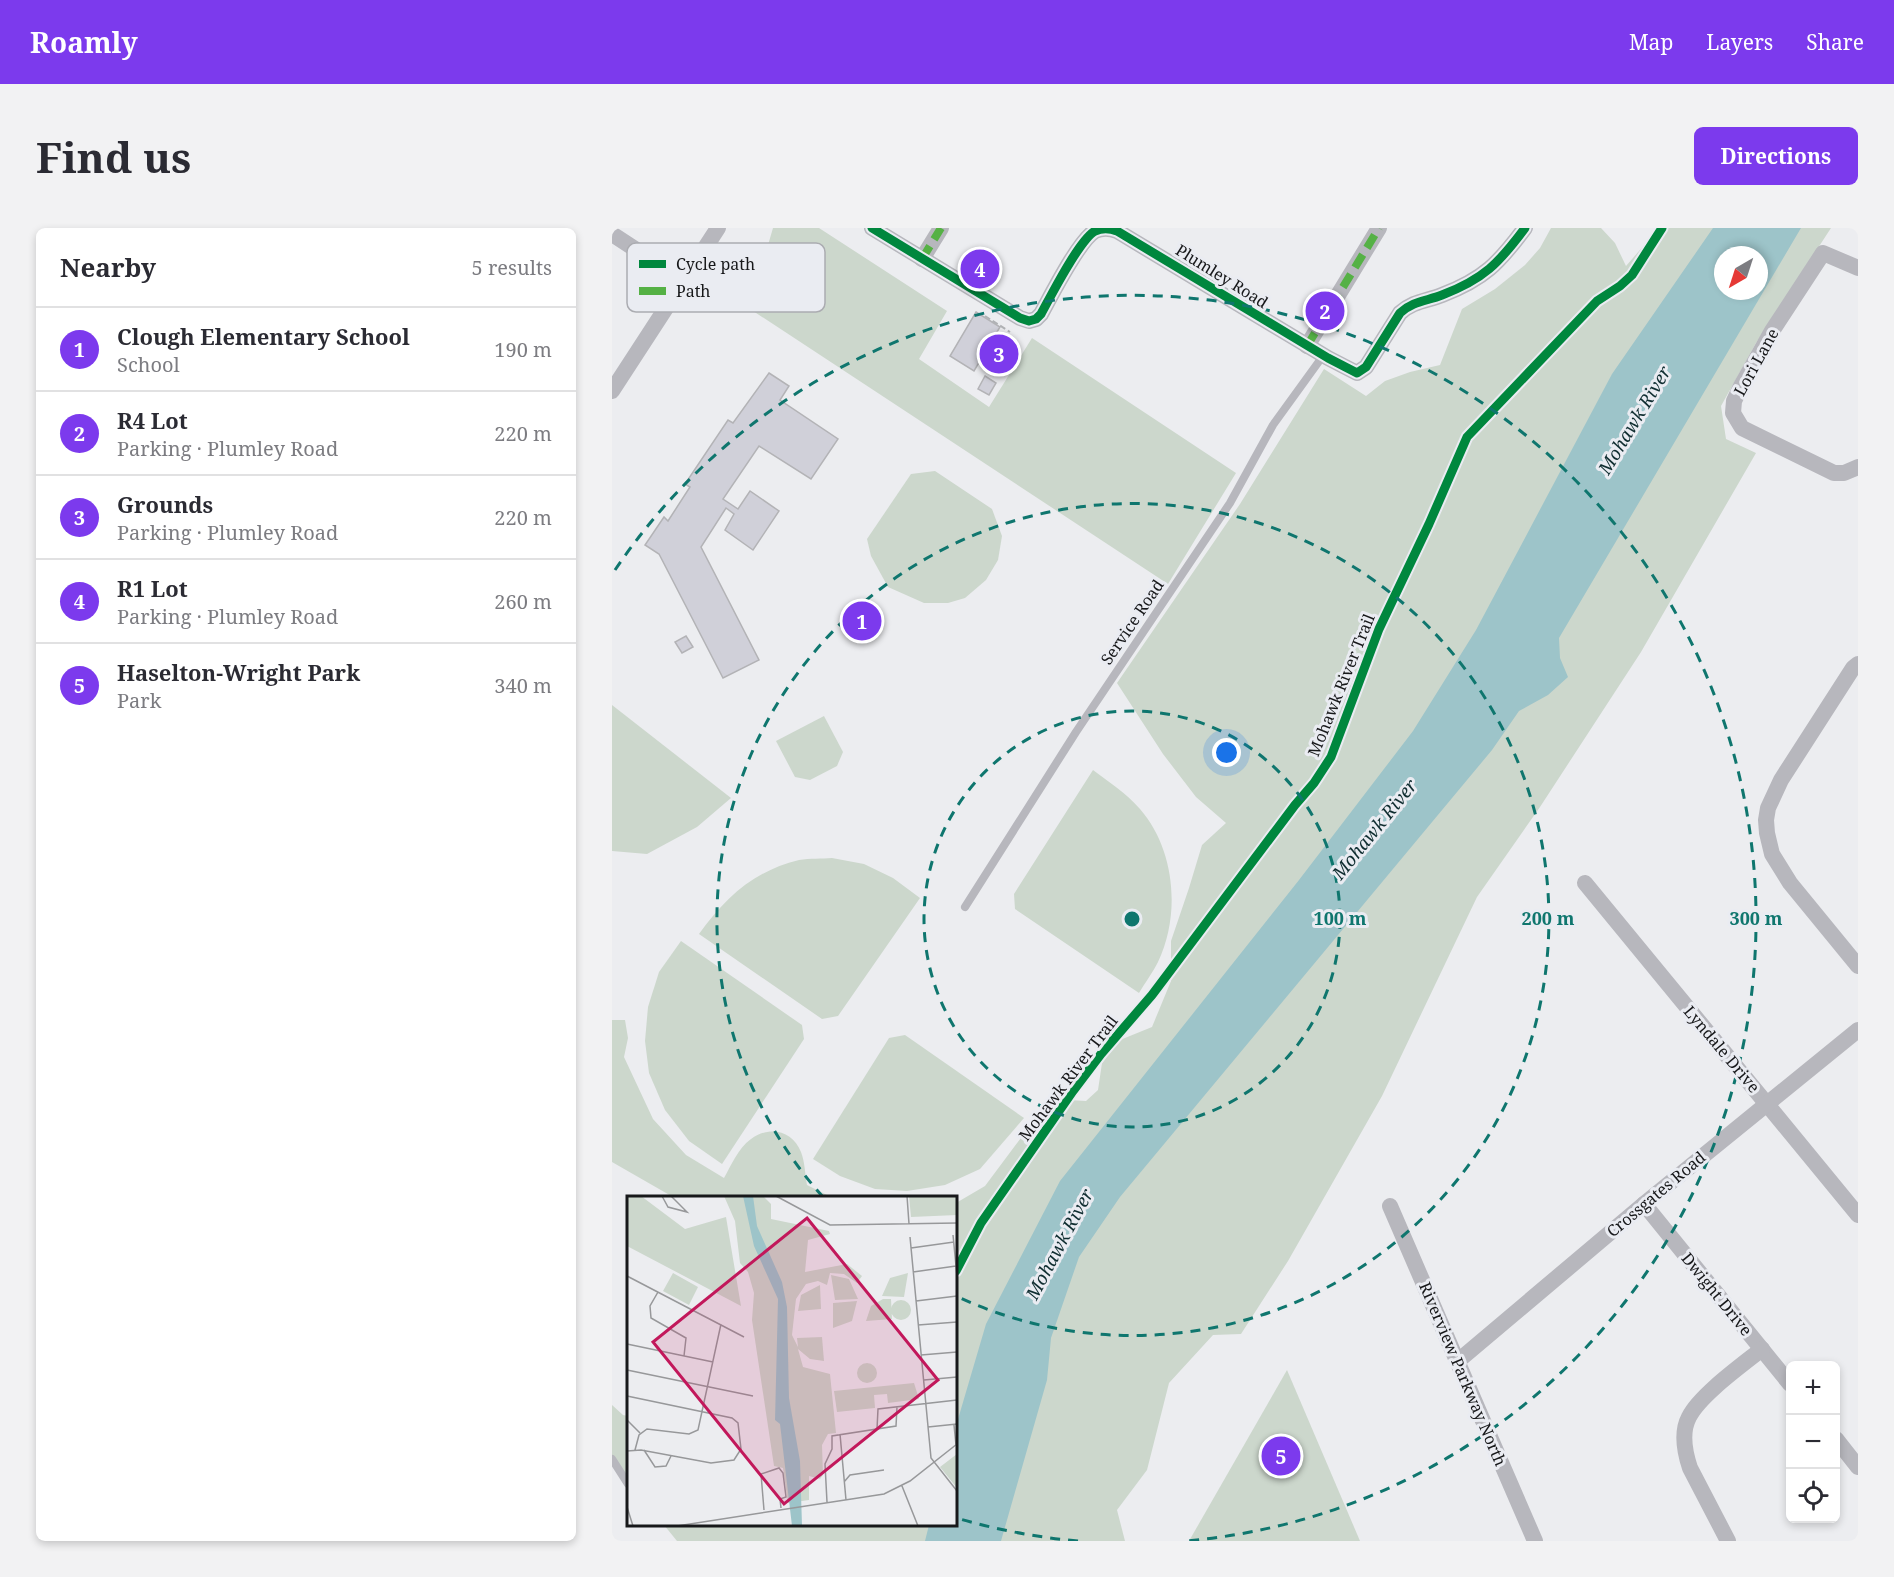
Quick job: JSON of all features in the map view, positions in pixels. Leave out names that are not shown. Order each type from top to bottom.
[{"type":"street","points":[[708,243],[718,228]]},
{"type":"street","name":"Plumley Road","points":[[872,228],[1029,321],[1041,314],[1086,239],[1096,230],[1109,228],[1127,235],[1352,372],[1361,372],[1366,368],[1407,306],[1439,296],[1475,280],[1500,261],[1525,228]]},
{"type":"street","points":[[922,259],[940,228]]},
{"type":"street","points":[[1307,346],[1379,228]]},
{"type":"street","points":[[612,234],[627,244]]},
{"type":"street","name":"Lori Lane","points":[[1858,268],[1823,253],[1772,331],[1741,386],[1734,400],[1733,413],[1743,428],[1834,473],[1844,473],[1858,467]]},
{"type":"street","points":[[612,391],[664,312]]},
{"type":"street","points":[[1858,664],[1853,668],[1781,780],[1768,808],[1766,820],[1772,854],[1790,883],[1858,966]]},
{"type":"street","name":"Lyndale Drive","points":[[1585,883],[1858,1215]]},
{"type":"street","name":"Crossgates Road","points":[[1458,1361],[1644,1203],[1858,1030]]},
{"type":"street","name":"Dwight Drive","points":[[1644,1203],[1786,1378]]},
{"type":"street","name":"Riverview Parkway North","points":[[1390,1206],[1535,1541]]},
{"type":"street","points":[[1728,1541],[1690,1468],[1686,1457],[1684,1432],[1689,1417],[1702,1400],[1762,1349]]},
{"type":"street","points":[[1840,1444],[1858,1467]]},
{"type":"lane","name":"Service Road","points":[[964,907],[1076,732],[1230,503],[1290,399],[1320,360],[1328,358]]},
{"type":"lane","points":[[612,1459],[627,1482]]},
{"type":"path","points":[[984,315],[1010,332]]},
{"type":"shaded area","points":[[773,228],[819,228],[947,311],[919,359],[989,407],[1032,338],[1236,473],[1168,584],[755,312],[825,312],[825,243],[769,243]]},
{"type":"shaded area","points":[[1551,228],[1601,228],[1615,243],[1626,266],[1659,228],[1831,228],[1756,343],[1721,406],[1726,439],[1756,453],[1641,652],[1540,807],[1477,897],[1382,1096],[1288,1261],[1241,1334],[1213,1335],[1169,1383],[1147,1470],[1117,1510],[1125,1541],[677,1541],[665,1526],[957,1526],[957,1202],[985,1186],[1050,1099],[1086,1101],[1098,1090],[1102,1063],[1120,1040],[1152,1027],[1171,981],[1171,941],[1202,845],[1226,823],[1196,797],[1163,754],[1117,683],[1240,504],[1324,369],[1366,396],[1385,381],[1440,365],[1462,309],[1495,289],[1525,265],[1540,248]]},
{"type":"shaded area","points":[[935,471],[992,509],[1002,536],[998,560],[986,580],[965,598],[948,603],[924,603],[888,587],[871,556],[867,539],[911,474]]},
{"type":"shaded area","points":[[612,705],[731,798],[697,827],[647,854],[612,851]]},
{"type":"shaded area","points":[[824,716],[843,752],[837,766],[810,780],[795,777],[776,741]]},
{"type":"shaded area","points":[[1093,770],[1140,809],[1152,825],[1167,862],[1171,882],[1170,923],[1158,962],[1139,993],[1015,909],[1014,894]]},
{"type":"shaded area","points":[[832,858],[864,864],[893,878],[920,898],[838,1016],[822,1019],[699,934],[731,897],[755,878],[799,860]]},
{"type":"shaded area","points":[[681,941],[802,1025],[804,1039],[722,1164],[689,1141],[665,1110],[649,1073],[645,1041],[648,1007],[659,972]]},
{"type":"shaded area","points":[[612,1020],[625,1020],[628,1038],[624,1057],[653,1119],[686,1155],[724,1178],[746,1143],[766,1132],[780,1132],[792,1139],[801,1152],[807,1185],[829,1196],[671,1196],[612,1162]]},
{"type":"shaded area","points":[[905,1035],[1024,1118],[980,1169],[945,1185],[907,1191],[875,1189],[840,1176],[813,1159],[889,1038]]},
{"type":"shaded area","points":[[1287,1370],[1360,1541],[1189,1541]]},
{"type":"shaded area","points":[[612,1405],[627,1416],[627,1477],[612,1460]]},
{"type":"water","name":"Mohawk River","points":[[1713,228],[1801,228],[1768,284],[1768,246],[1714,246],[1714,300],[1759,300],[1559,638],[1560,658],[1568,677],[1548,695],[1519,711],[1492,750],[1120,1197],[1079,1257],[1051,1338],[1047,1380],[1001,1541],[925,1541],[929,1526],[957,1526],[957,1423],[986,1324],[1060,1181],[1299,880],[1413,731],[1476,630],[1612,374]]},
{"type":"building","points":[[976,312],[1000,327],[974,371],[950,356]]},
{"type":"building","points":[[769,373],[789,386],[780,400],[838,439],[811,479],[759,446],[723,499],[738,509],[750,491],[779,511],[753,550],[725,530],[734,514],[726,508],[701,547],[759,660],[723,678],[659,554],[645,545],[664,517],[668,521],[690,487],[685,484],[728,420],[733,423]]},
{"type":"building","points":[[985,376],[996,383],[989,395],[978,389]]},
{"type":"building","points":[[686,636],[693,647],[682,653],[675,642]]},
{"type":"marked path","points":[[922,259],[941,228]]},
{"type":"marked path","points":[[1307,346],[1379,228]]},
{"type":"cycle path","points":[[872,228],[1020,318],[1029,321],[1041,314],[1066,269],[1088,236],[1100,229],[1114,230],[1357,373],[1366,367],[1400,313],[1410,306],[1457,289],[1480,276],[1507,251],[1525,228]]},
{"type":"cycle path","name":"Mohawk River Trail","points":[[957,1269],[981,1223],[1073,1091],[1101,1054],[1152,995],[1314,783],[1331,757],[1379,629],[1467,437],[1597,301],[1632,275],[1662,228]]},
{"type":"place","name":"R1 Lot","points":[[980,269]]},
{"type":"place","name":"R4 Lot","points":[[1325,311]]},
{"type":"place","name":"Grounds","points":[[999,354]]},
{"type":"place","name":"Clough Elementary School","points":[[862,621]]},
{"type":"place","name":"Haselton-Wright Park","points":[[1281,1456]]}]
